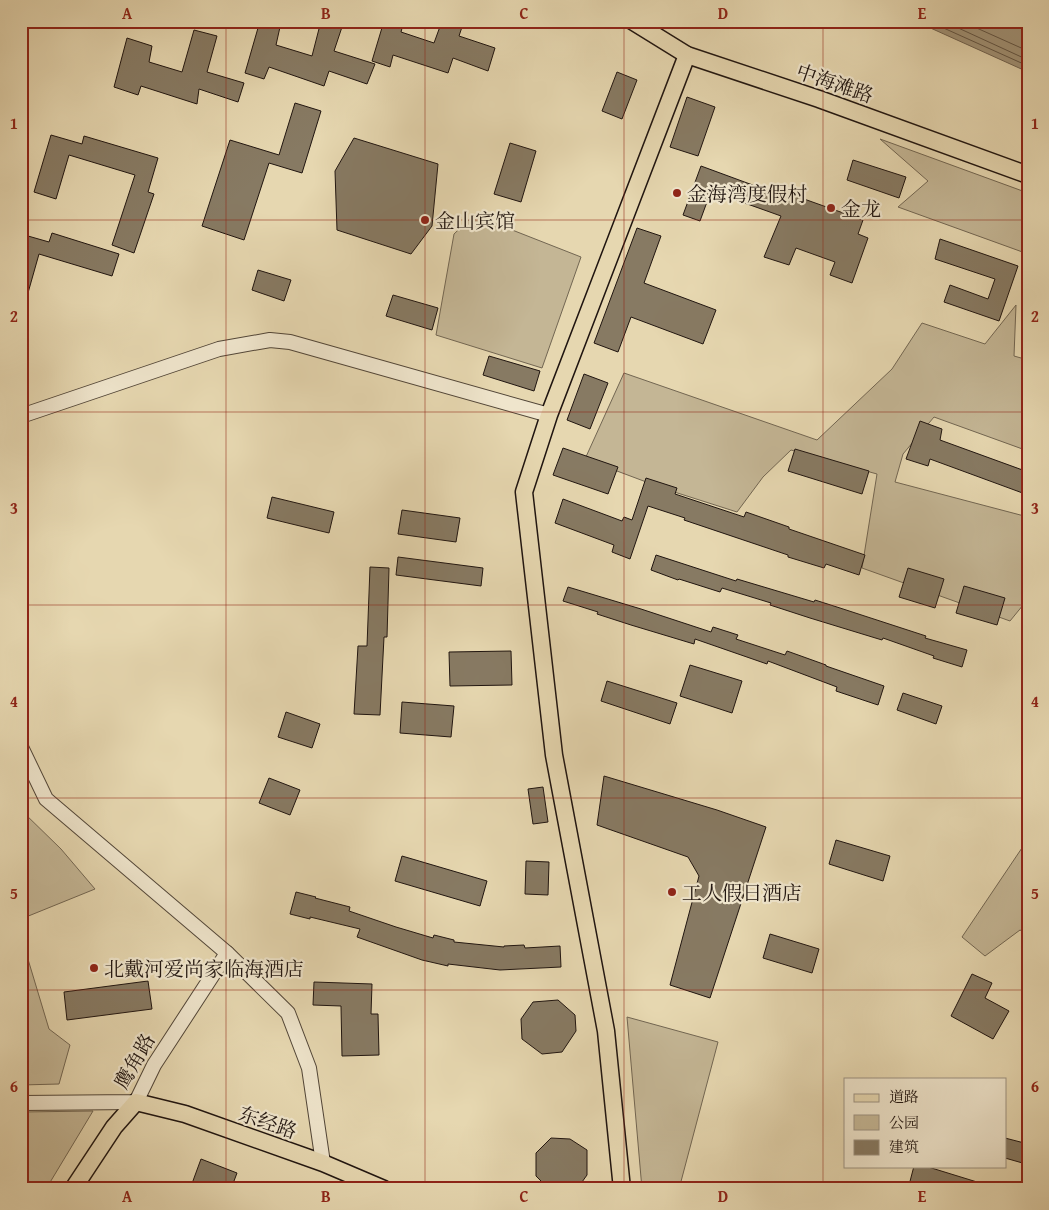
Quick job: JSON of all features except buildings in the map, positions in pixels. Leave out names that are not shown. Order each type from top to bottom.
[{"type":"main road","name":"中海滩路","points":[[632,21],[687,55],[819,99],[1028,175]]},
{"type":"main road","points":[[622,1189],[606,1031],[554,756],[524,492],[549,415],[687,55]]},
{"type":"main road","name":"东经路","points":[[136,1102],[185,1114],[323,1163],[384,1189]]},
{"type":"main road","name":"鹰角路","points":[[73,1189],[114,1127],[136,1102]]},
{"type":"street","points":[[21,416],[219,349],[270,340],[290,342],[549,415]]},
{"type":"street","points":[[21,747],[46,799],[227,953],[288,1014],[309,1068],[323,1163]]},
{"type":"street","name":"鹰角路","points":[[136,1102],[154,1065],[227,953]]},
{"type":"street","points":[[21,1103],[136,1102]]},
{"type":"green space","points":[[880,139],[1028,193],[1028,254],[898,207],[928,181]]},
{"type":"green space","points":[[474,215],[581,257],[542,368],[436,335],[454,234]]},
{"type":"green space","points":[[1016,305],[1014,356],[1028,360],[1028,451],[934,417],[903,454],[895,482],[1028,517],[1028,599],[1010,621],[862,568],[877,474],[791,450],[763,477],[737,512],[665,489],[585,459],[624,373],[817,440],[892,369],[922,323],[985,344]]},
{"type":"green space","points":[[21,810],[61,849],[95,889],[21,919]]},
{"type":"green space","points":[[1028,839],[1028,934],[1020,930],[985,956],[962,937]]},
{"type":"green space","points":[[21,936],[49,1029],[70,1045],[59,1084],[21,1085]]},
{"type":"green space","points":[[627,1017],[718,1042],[679,1189],[642,1189]]},
{"type":"green space","points":[[93,1111],[46,1189],[21,1189],[21,1112]]},
{"type":"water","points":[[915,21],[1028,21],[1028,72]]},
{"type":"place","name":"金海湾度假村","points":[[677,193]]},
{"type":"place","name":"金龙","points":[[831,208]]},
{"type":"place","name":"金山宾馆","points":[[425,220]]},
{"type":"place","name":"工人假日酒店","points":[[672,892]]},
{"type":"place","name":"北戴河爱尚家临海酒店","points":[[94,968]]}]
